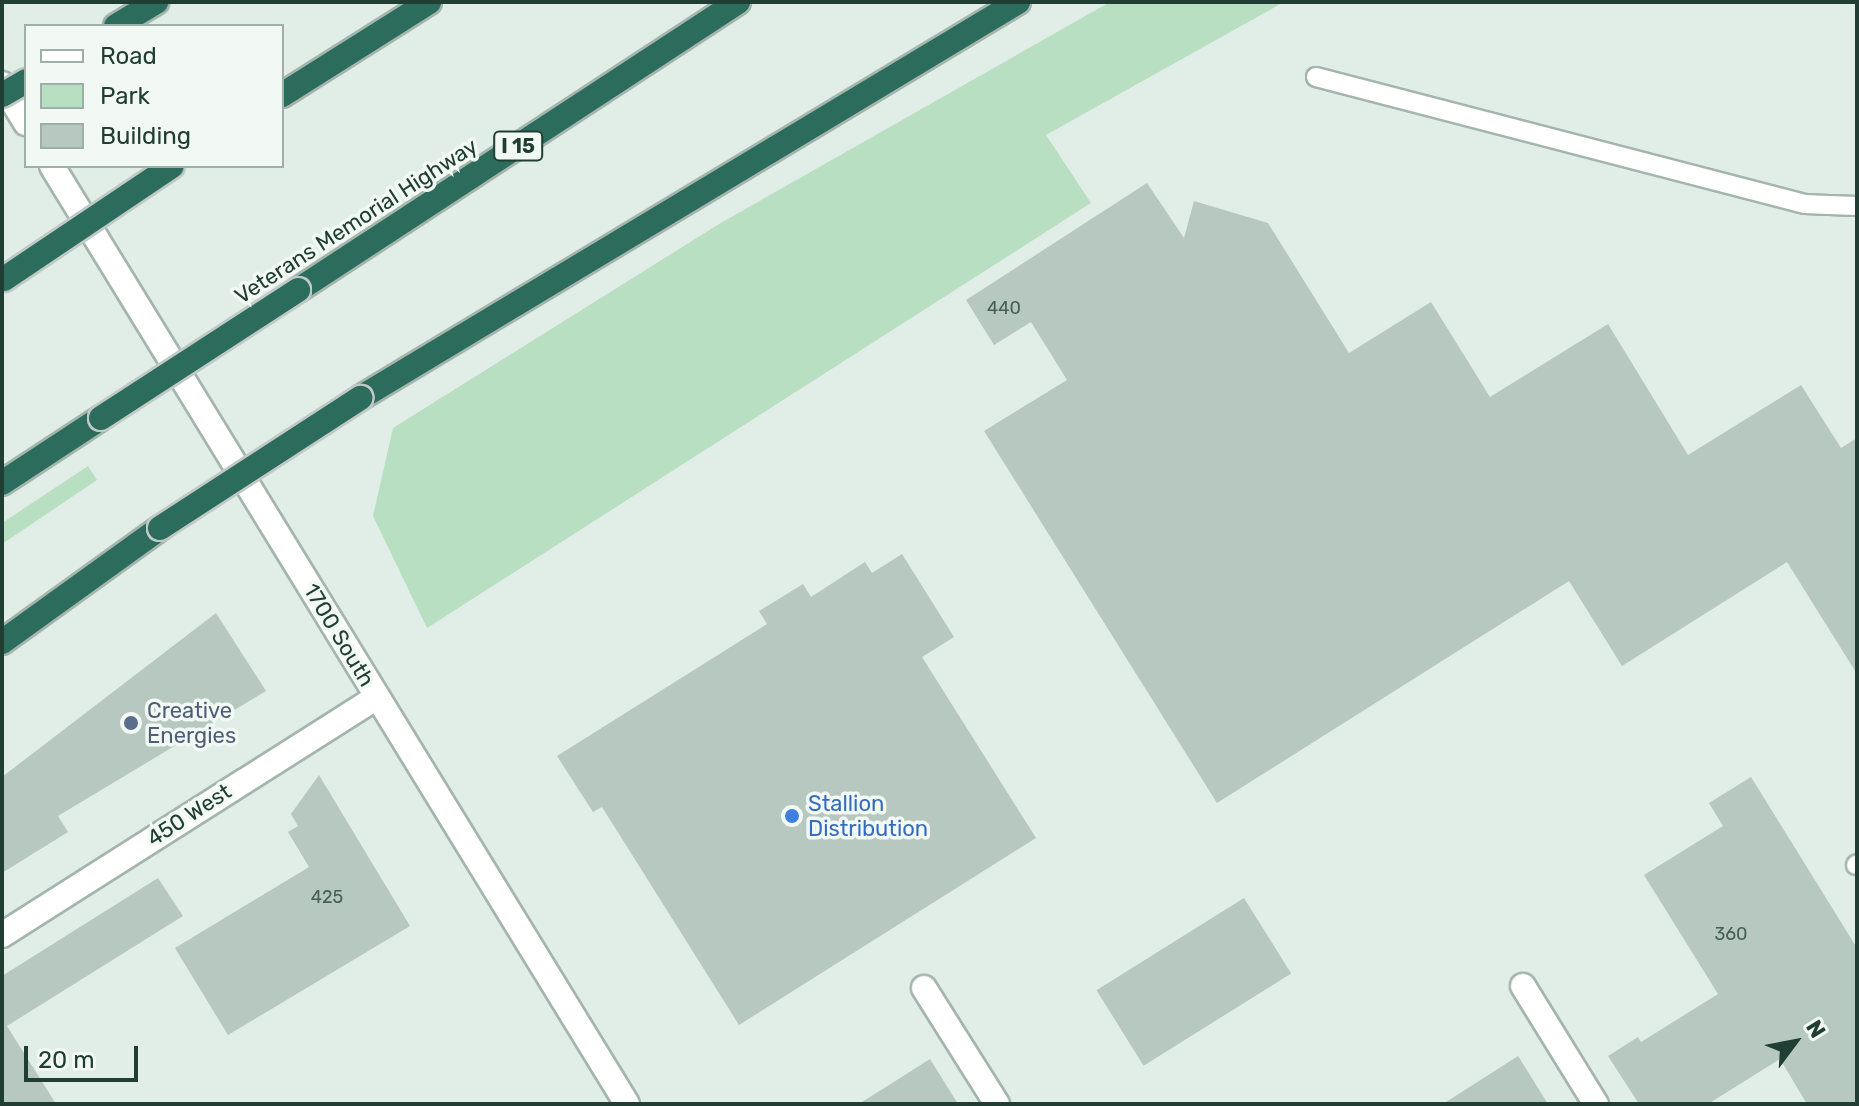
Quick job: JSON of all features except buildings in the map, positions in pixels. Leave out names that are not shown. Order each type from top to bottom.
[{"type":"highway","points":[[284,94],[429,2]]},
{"type":"highway","name":"Veterans Memorial Highway","points":[[2,483],[738,2]]},
{"type":"highway","points":[[2,642],[160,528],[360,398],[1018,2]]},
{"type":"highway","points":[[119,24],[149,6]]},
{"type":"highway","points":[[2,95],[24,82]]},
{"type":"highway","points":[[3,280],[169,168]]},
{"type":"street","points":[[2,84],[24,120]]},
{"type":"street","name":"1700 South","points":[[53,168],[627,1104]]},
{"type":"street","name":"450 West","points":[[2,935],[377,697]]},
{"type":"street","points":[[1523,986],[1596,1104]]},
{"type":"street","points":[[924,988],[997,1104]]},
{"type":"lane","points":[[1316,77],[1805,204],[1857,206]]},
{"type":"green space","points":[[1110,2],[1284,2],[1046,135],[1091,203],[427,628],[373,516],[393,428],[719,224]]},
{"type":"green space","points":[[88,466],[97,480],[2,544],[2,523]]},
{"type":"place","name":"Creative Energies","points":[[131,723]]},
{"type":"place","name":"Stallion Distribution","points":[[792,816]]}]
